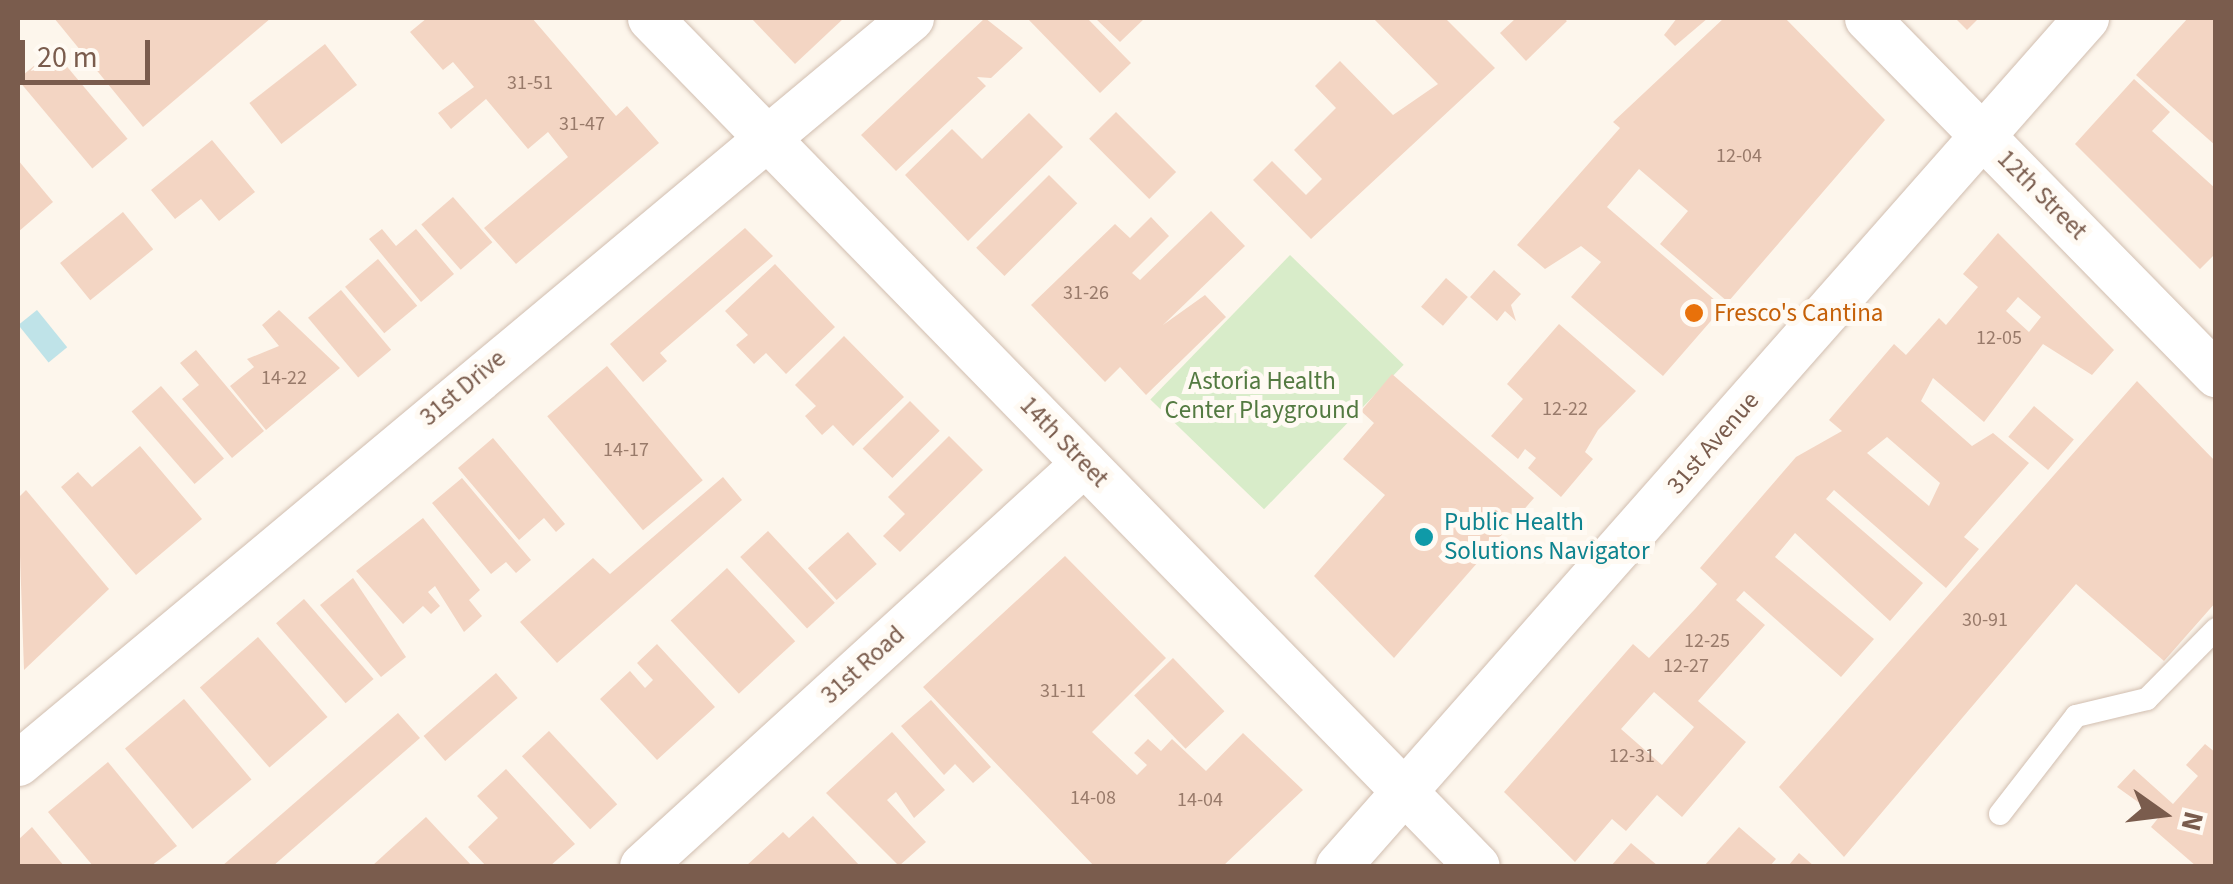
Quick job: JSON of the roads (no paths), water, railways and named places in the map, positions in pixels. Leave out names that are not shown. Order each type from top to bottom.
[{"type":"street","name":"14th Street","points":[[650,18],[1477,866]]},
{"type":"street","name":"31st Drive","points":[[18,763],[912,18]]},
{"type":"street","name":"12th Street","points":[[1867,18],[2216,374]]},
{"type":"street","name":"31st Avenue","points":[[1338,866],[2086,18]]},
{"type":"street","name":"31st Road","points":[[642,866],[1084,463]]},
{"type":"lane","points":[[2000,814],[2076,716],[2147,699],[2216,628]]},
{"type":"water","points":[[37,310],[67,347],[49,362],[18,325]]},
{"type":"place","name":"Fresco's Cantina","points":[[1694,313]]},
{"type":"place","name":"Public Health Solutions Navigator","points":[[1424,537]]},
{"type":"park label","name":"Astoria Health Center Playground","points":[[1262,396]]}]
